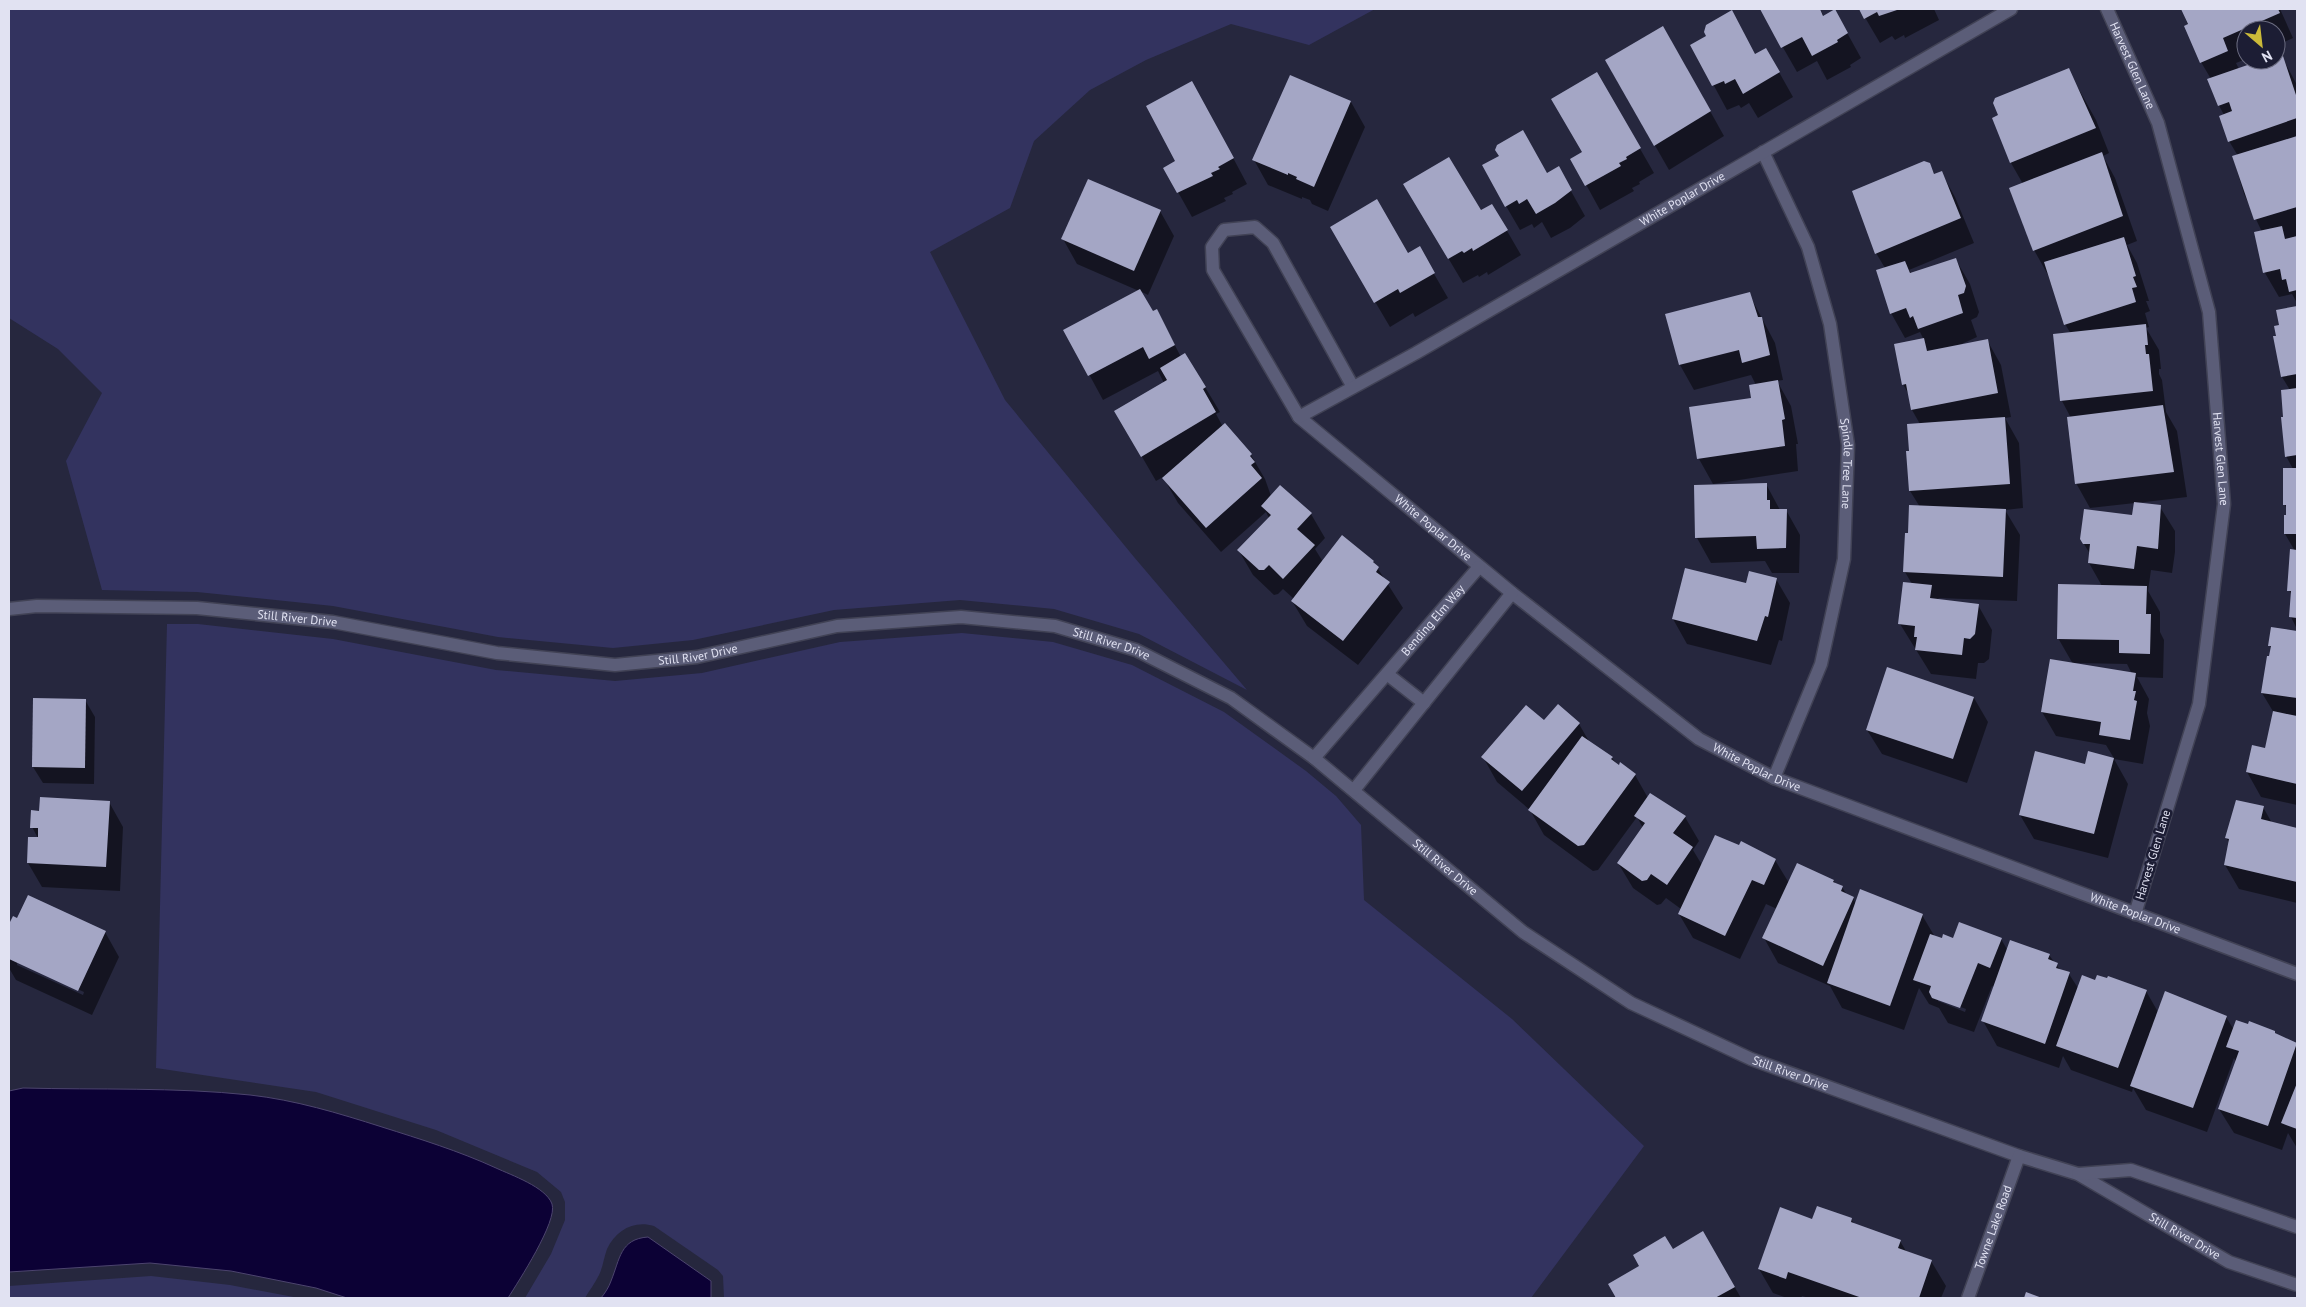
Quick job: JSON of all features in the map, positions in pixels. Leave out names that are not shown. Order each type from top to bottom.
[{"type":"street","name":"White Poplar Drive","points":[[1299,418],[1353,386],[1416,353],[2012,9]]},
{"type":"street","name":"Harvest Glen Lane","points":[[2107,9],[2158,123],[2209,312],[2224,504],[2199,704],[2135,914]]},
{"type":"street","name":"Spindle Tree Lane","points":[[1764,152],[1810,255],[1830,324],[1848,445],[1844,559],[1821,664],[1774,778]]},
{"type":"street","name":"White Poplar Drive","points":[[1353,386],[1273,243],[1255,227],[1224,230],[1212,247],[1213,270],[1299,418],[1479,567],[1699,739],[1774,778],[2297,974]]},
{"type":"street","name":"Bending Elm Way","points":[[1314,758],[1479,567]]},
{"type":"street","points":[[1354,790],[1512,593]]},
{"type":"street","name":"Still River Drive","points":[[9,609],[37,606],[197,608],[333,622],[497,653],[614,665],[697,657],[837,626],[961,617],[1054,626],[1136,650],[1231,698],[1314,758],[1354,790],[1523,932],[1631,1003],[1751,1059],[2019,1156],[2078,1174],[2229,1262],[2297,1285]]},
{"type":"street","points":[[1387,674],[1424,703]]},
{"type":"street","name":"Towne Lake Road","points":[[1968,1298],[2019,1156]]},
{"type":"street","name":"Still River Drive","points":[[2078,1174],[2131,1170],[2297,1227]]},
{"type":"shaded area","points":[[9,9],[1375,9],[1309,45],[1231,24],[1146,60],[1090,90],[1034,141],[1010,208],[930,252],[1005,400],[1134,557],[1247,690],[1139,634],[1054,609],[960,600],[834,610],[693,640],[613,648],[498,637],[333,606],[197,592],[102,590],[66,461],[102,393],[58,349],[9,318]]},
{"type":"shaded area","points":[[167,624],[198,624],[333,639],[496,670],[615,681],[702,673],[840,642],[962,633],[1053,642],[1132,665],[1224,712],[1306,771],[1336,796],[1361,825],[1364,900],[1512,1019],[1644,1146],[1531,1298],[724,1298],[723,1276],[718,1270],[654,1226],[639,1224],[626,1228],[611,1242],[607,1249],[602,1269],[585,1298],[525,1298],[551,1254],[565,1220],[565,1202],[561,1192],[537,1172],[436,1130],[316,1092],[156,1068]]},
{"type":"shaded area","points":[[23,1088],[222,1092],[267,1097],[300,1104],[411,1136],[482,1162],[519,1178],[543,1192],[552,1204],[552,1212],[549,1224],[536,1251],[508,1298],[347,1298],[316,1288],[231,1271],[150,1263],[9,1272],[9,1091]]},
{"type":"shaded area","points":[[648,1237],[711,1281],[711,1298],[601,1298],[609,1285],[619,1258],[626,1246],[639,1239]]},
{"type":"shaded area","points":[[151,1276],[230,1285],[299,1298],[9,1298],[9,1286]]},
{"type":"building","points":[[1760,9],[1820,9],[1823,16],[1835,9],[1848,33],[1837,40],[1838,42],[1812,56],[1802,37],[1781,48]]},
{"type":"building","points":[[1859,9],[1900,9],[1879,16],[1877,12],[1864,19]]},
{"type":"building","points":[[2181,9],[2278,9],[2280,13],[2264,20],[2236,20],[2236,32],[2223,38],[2228,51],[2200,63],[2184,26],[2188,24]]},
{"type":"building","points":[[1732,10],[1755,54],[1766,48],[1780,72],[1743,94],[1735,79],[1725,84],[1724,81],[1712,86],[1690,45],[1706,36],[1704,32],[1706,25]]},
{"type":"building","points":[[1663,26],[1711,111],[1654,146],[1605,60]]},
{"type":"building","points":[[2286,65],[2297,98],[2297,118],[2228,142],[2219,116],[2232,111],[2229,102],[2218,106],[2207,79],[2236,69],[2286,70]]},
{"type":"building","points":[[2069,68],[2096,128],[2010,163],[1992,118],[1998,115],[1993,103],[1995,98]]},
{"type":"building","points":[[1597,72],[1641,148],[1619,163],[1621,166],[1585,186],[1570,159],[1582,152],[1551,99]]},
{"type":"building","points":[[1290,75],[1351,101],[1314,187],[1288,173],[1288,175],[1252,160]]},
{"type":"building","points":[[1192,81],[1234,158],[1218,167],[1220,169],[1211,173],[1213,176],[1177,193],[1163,168],[1175,161],[1146,106]]},
{"type":"building","points":[[1523,130],[1547,173],[1559,166],[1572,190],[1536,214],[1527,199],[1519,204],[1517,200],[1505,207],[1482,165],[1499,156],[1495,150],[1497,145]]},
{"type":"building","points":[[2297,136],[2297,207],[2254,220],[2232,156]]},
{"type":"building","points":[[2102,152],[2123,216],[2033,251],[2009,188]]},
{"type":"building","points":[[1449,157],[1481,210],[1492,204],[1508,230],[1473,251],[1472,248],[1464,253],[1462,251],[1448,259],[1403,184]]},
{"type":"building","points":[[1924,161],[1930,163],[1934,174],[1942,171],[1961,218],[1875,254],[1852,191]]},
{"type":"building","points":[[1088,179],[1161,210],[1134,271],[1061,239]]},
{"type":"building","points":[[1377,199],[1408,253],[1420,246],[1435,273],[1400,293],[1398,289],[1374,303],[1330,227]]},
{"type":"building","points":[[2282,226],[2285,239],[2297,236],[2297,290],[2289,292],[2286,279],[2282,280],[2280,269],[2263,273],[2254,232]]},
{"type":"building","points":[[2124,237],[2136,276],[2133,277],[2137,287],[2132,288],[2136,302],[2064,325],[2044,262]]},
{"type":"building","points":[[1956,258],[1966,286],[1964,293],[1958,295],[1963,313],[1918,329],[1913,316],[1910,318],[1906,308],[1890,314],[1876,270],[1905,261],[1910,273]]},
{"type":"building","points":[[1140,289],[1153,311],[1157,309],[1175,345],[1149,359],[1143,347],[1088,376],[1063,330]]},
{"type":"building","points":[[1750,292],[1758,317],[1762,317],[1770,355],[1742,363],[1739,350],[1679,365],[1665,314]]},
{"type":"building","points":[[2297,306],[2297,374],[2281,377],[2273,336],[2276,336],[2274,326],[2279,325],[2276,310]]},
{"type":"building","points":[[2146,324],[2148,345],[2145,345],[2146,354],[2149,354],[2153,391],[2060,401],[2053,334]]},
{"type":"building","points":[[1924,338],[1927,351],[1988,339],[1998,393],[1911,410],[1906,384],[1902,385],[1894,344]]},
{"type":"building","points":[[1185,353],[1206,387],[1203,389],[1216,412],[1141,457],[1114,411],[1167,380],[1160,368]]},
{"type":"building","points":[[1778,380],[1785,419],[1782,420],[1785,446],[1697,459],[1689,407],[1751,398],[1749,385]]},
{"type":"building","points":[[2297,388],[2297,455],[2285,457],[2281,417],[2283,417],[2281,390]]},
{"type":"building","points":[[2163,405],[2174,472],[2075,484],[2067,417]]},
{"type":"building","points":[[2005,417],[2010,484],[1909,491],[1906,451],[1909,451],[1907,424]]},
{"type":"building","points":[[1225,423],[1252,454],[1250,456],[1255,462],[1251,465],[1262,478],[1206,528],[1162,478]]},
{"type":"building","points":[[2283,468],[2297,468],[2297,534],[2284,534],[2286,505],[2283,505]]},
{"type":"building","points":[[1767,483],[1767,500],[1770,500],[1770,509],[1787,509],[1786,548],[1757,549],[1756,536],[1695,538],[1694,485]]},
{"type":"building","points":[[1280,485],[1312,513],[1297,529],[1315,545],[1283,579],[1269,565],[1264,570],[1259,570],[1237,550],[1271,515],[1261,506]]},
{"type":"building","points":[[2134,502],[2161,505],[2158,549],[2137,546],[2134,569],[2088,563],[2090,544],[2083,544],[2080,539],[2084,509],[2132,515]]},
{"type":"building","points":[[1909,505],[2006,509],[2003,577],[1903,572],[1905,533],[1908,533]]},
{"type":"building","points":[[1342,535],[1374,561],[1379,567],[1376,572],[1390,582],[1343,641],[1291,601]]},
{"type":"building","points":[[2290,549],[2297,550],[2297,618],[2289,617],[2291,591],[2287,591]]},
{"type":"building","points":[[1685,568],[1746,583],[1749,571],[1777,578],[1768,617],[1765,616],[1757,641],[1672,619]]},
{"type":"building","points":[[1903,582],[1932,585],[1930,598],[1979,604],[1975,634],[1970,639],[1964,638],[1962,655],[1915,650],[1917,637],[1914,637],[1915,626],[1898,624]]},
{"type":"building","points":[[2058,584],[2147,586],[2146,614],[2151,614],[2150,654],[2119,653],[2119,640],[2057,639]]},
{"type":"building","points":[[2271,627],[2297,631],[2297,698],[2261,693],[2267,656],[2269,656],[2271,646],[2268,646]]},
{"type":"building","points":[[2050,659],[2136,673],[2133,691],[2136,691],[2134,700],[2137,701],[2130,740],[2099,735],[2101,722],[2041,712]]},
{"type":"building","points":[[1887,667],[1974,697],[1953,759],[1866,730]]},
{"type":"building","points":[[33,698],[86,699],[85,768],[32,767]]},
{"type":"building","points":[[1558,704],[1580,723],[1522,791],[1481,757],[1526,705],[1544,720]]},
{"type":"building","points":[[2273,711],[2297,716],[2297,784],[2246,772],[2252,745],[2265,748]]},
{"type":"building","points":[[1582,736],[1613,757],[1611,759],[1619,765],[1620,762],[1636,774],[1584,845],[1578,846],[1528,810]]},
{"type":"building","points":[[2035,751],[2085,764],[2088,751],[2114,758],[2094,834],[2019,815]]},
{"type":"building","points":[[1650,793],[1686,816],[1673,833],[1693,847],[1667,885],[1651,874],[1647,880],[1642,881],[1617,863],[1645,823],[1634,816]]},
{"type":"building","points":[[40,797],[110,801],[106,867],[27,863],[28,837],[38,837],[38,828],[30,828],[31,810],[39,811]]},
{"type":"building","points":[[2236,800],[2264,806],[2261,819],[2297,828],[2297,882],[2224,865],[2229,839],[2225,838]]},
{"type":"building","points":[[1715,835],[1739,845],[1741,841],[1776,859],[1764,885],[1752,880],[1725,936],[1678,914]]},
{"type":"building","points":[[1797,863],[1834,880],[1833,882],[1843,886],[1841,891],[1854,897],[1823,966],[1762,938]]},
{"type":"building","points":[[1860,889],[1923,914],[1890,1006],[1827,983]]},
{"type":"building","points":[[28,895],[106,931],[78,991],[9,959],[9,924],[13,916],[17,918]]},
{"type":"building","points":[[1959,922],[2002,938],[1990,968],[1978,963],[1960,1008],[1932,998],[1929,992],[1931,986],[1913,980],[1930,934],[1942,938],[1943,934],[1953,938]]},
{"type":"building","points":[[2010,940],[2050,954],[2048,959],[2058,963],[2056,968],[2070,972],[2045,1044],[1981,1021]]},
{"type":"building","points":[[2082,975],[2095,980],[2097,975],[2107,978],[2108,976],[2147,990],[2118,1068],[2056,1046]]},
{"type":"building","points":[[2165,991],[2227,1016],[2193,1108],[2130,1086]]},
{"type":"building","points":[[2236,1020],[2248,1024],[2249,1021],[2275,1031],[2275,1033],[2297,1043],[2268,1126],[2218,1109],[2239,1051],[2226,1047]]},
{"type":"building","points":[[2297,1083],[2297,1129],[2281,1123]]},
{"type":"building","points":[[1817,1206],[1852,1218],[1851,1222],[1901,1240],[1898,1248],[1932,1260],[1919,1298],[1862,1298],[1788,1272],[1786,1279],[1758,1269],[1780,1207],[1812,1219]]},
{"type":"building","points":[[1703,1231],[1735,1287],[1715,1298],[1616,1298],[1608,1284],[1639,1266],[1633,1255],[1665,1236],[1673,1249]]},
{"type":"building","points":[[2026,1292],[2042,1298],[2024,1298]]}]
